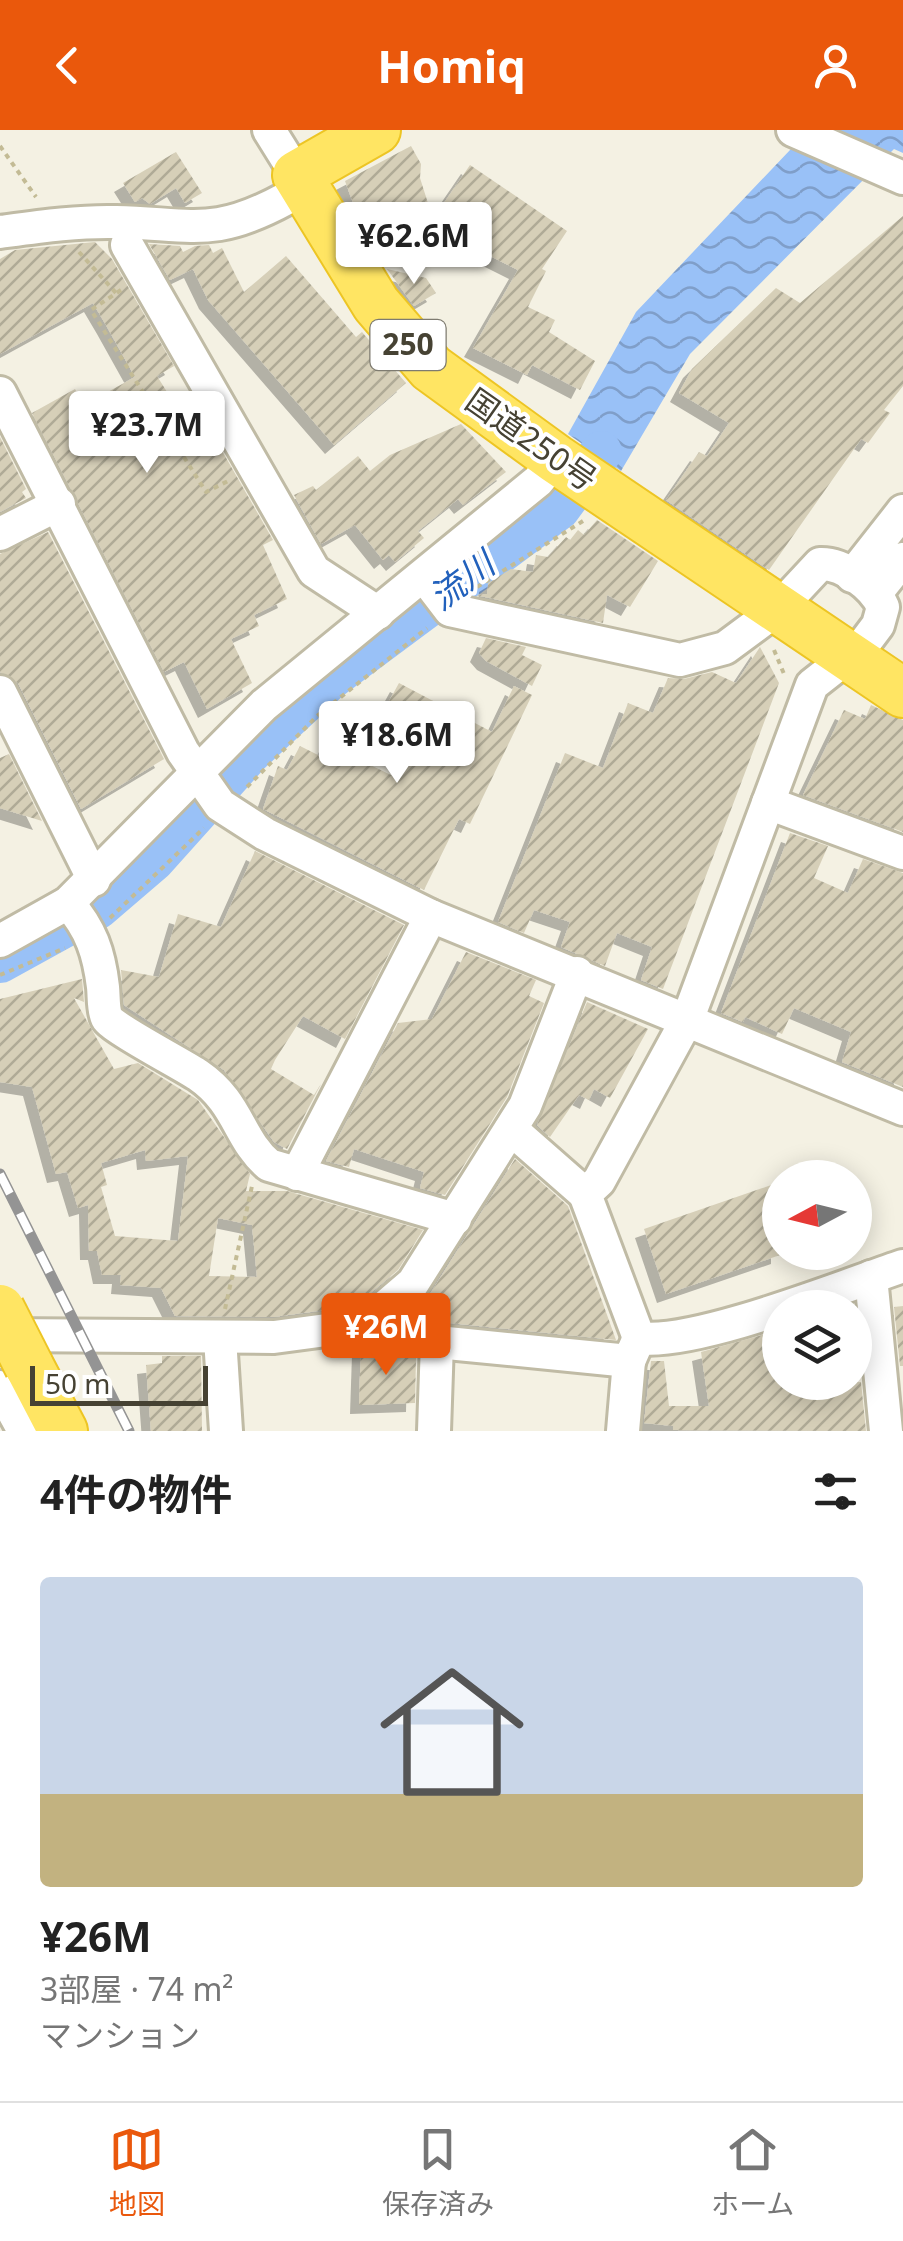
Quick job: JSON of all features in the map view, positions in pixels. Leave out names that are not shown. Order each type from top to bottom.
[{"type":"highway","points":[[292,186],[376,130]]},
{"type":"highway","name":"国道250号","points":[[292,186],[411,350],[579,485],[776,628],[848,656],[903,693]]},
{"type":"highway","points":[[0,1309],[10,1363],[62,1431]]},
{"type":"street","points":[[0,232],[113,222],[210,228],[252,218],[292,186],[269,130]]},
{"type":"street","points":[[795,131],[899,176]]},
{"type":"street","points":[[135,259],[314,571],[378,614]]},
{"type":"street","points":[[0,392],[206,789],[265,834],[432,916],[903,1109]]},
{"type":"street","points":[[0,941],[78,915],[94,880],[206,789],[264,705],[378,614],[438,595],[538,481],[579,485]]},
{"type":"street","points":[[0,534],[58,504]]},
{"type":"street","points":[[585,1194],[599,1180],[688,1018],[812,686],[878,625],[878,596],[903,512]]},
{"type":"street","points":[[878,596],[903,560]]},
{"type":"street","points":[[438,595],[680,660],[726,648],[776,628],[806,574],[820,564],[831,564],[878,596]]},
{"type":"street","points":[[0,692],[94,880]]},
{"type":"street","points":[[768,802],[903,853]]},
{"type":"street","points":[[78,915],[99,958],[107,1019],[117,1030],[157,1047],[204,1079],[232,1107],[260,1158],[297,1174],[455,1220]]},
{"type":"street","points":[[297,1174],[432,916]]},
{"type":"street","points":[[364,1325],[413,1283],[525,1106],[577,973]]},
{"type":"street","points":[[511,1129],[585,1194],[634,1349],[623,1431]]},
{"type":"street","points":[[24,1431],[10,1363],[364,1325],[438,1342],[634,1349],[715,1328],[903,1266]]},
{"type":"street","points":[[871,1277],[886,1431]]},
{"type":"street","points":[[220,1338],[226,1431]]},
{"type":"street","points":[[434,1431],[438,1342]]},
{"type":"path","points":[[135,259],[92,310],[206,492],[255,468]]},
{"type":"path","points":[[438,595],[491,575],[579,485]]},
{"type":"path","points":[[776,628],[788,683]]},
{"type":"path","points":[[220,1338],[260,1158]]},
{"type":"water","points":[[809,130],[903,130],[903,153],[894,149],[690,354],[621,471],[568,434],[636,312]]},
{"type":"building","points":[[411,146],[421,164],[420,178],[433,219],[470,165],[567,231],[542,269],[546,271],[528,307],[555,320],[549,332],[595,361],[580,390],[532,365],[527,375],[473,348],[518,270],[474,248],[463,249],[419,220],[424,242],[404,238],[403,230],[363,230],[345,181]]},
{"type":"building","points":[[176,152],[202,193],[185,203],[176,188],[150,204],[142,198],[135,202],[123,183]]},
{"type":"building","points":[[903,216],[903,386],[884,410],[890,413],[868,443],[861,439],[769,570],[666,500],[699,452],[707,456],[729,423],[679,393],[692,369],[776,288],[800,303]]},
{"type":"building","points":[[95,242],[112,259],[174,366],[157,376],[194,435],[209,428],[273,540],[263,545],[287,599],[254,615],[259,626],[231,639],[252,683],[207,709],[184,662],[164,672],[32,413],[75,389],[84,405],[135,377],[106,325],[93,303],[0,354],[0,259],[15,250]]},
{"type":"building","points":[[149,244],[180,246],[183,252],[195,246],[209,245],[213,253],[222,248],[244,292],[286,256],[356,337],[362,332],[406,383],[334,445],[208,300],[193,269],[170,280]]},
{"type":"building","points":[[387,269],[426,278],[436,293],[414,306]]},
{"type":"building","points":[[461,424],[506,472],[463,505],[458,499],[418,531],[424,538],[395,562],[389,555],[383,560],[355,525],[321,544],[294,495],[313,486],[316,490],[358,456],[370,471],[390,455]]},
{"type":"building","points":[[0,437],[26,489],[22,492],[26,498],[0,512]]},
{"type":"building","points":[[597,520],[658,561],[630,607],[607,595],[603,623],[476,595],[487,594],[488,583],[511,569],[533,572],[536,555],[548,557],[566,537],[570,540],[578,530],[584,535]]},
{"type":"building","points":[[48,532],[164,759],[81,809],[18,683],[0,672],[0,554]]},
{"type":"building","points":[[486,638],[526,647],[522,655],[542,665],[532,686],[486,661],[479,653]]},
{"type":"building","points":[[760,647],[779,683],[663,989],[641,980],[652,947],[617,933],[605,966],[561,947],[570,922],[534,910],[524,933],[498,922],[565,753],[603,768],[628,703],[653,713],[668,678],[684,679],[712,672],[736,683]]},
{"type":"building","points":[[399,683],[492,732],[514,686],[532,695],[470,824],[459,819],[424,890],[263,809],[278,766],[287,770],[300,746],[320,756],[328,743],[333,745],[347,718],[373,731],[358,759],[395,777],[420,731],[383,712]]},
{"type":"building","points":[[871,705],[903,720],[903,832],[803,795],[844,710],[865,719]]},
{"type":"building","points":[[9,754],[42,821],[0,808],[0,758]]},
{"type":"building","points":[[790,833],[828,846],[814,878],[848,893],[863,859],[903,873],[903,1087],[842,1062],[851,1032],[794,1008],[782,1034],[745,1017],[743,1022],[721,1013]]},
{"type":"building","points":[[255,851],[404,925],[345,1039],[303,1016],[275,1060],[271,1069],[314,1095],[321,1084],[287,1149],[274,1142],[224,1070],[124,1005],[121,970],[159,977],[178,914],[221,927]]},
{"type":"building","points":[[466,952],[536,980],[529,996],[544,1003],[507,1097],[445,1195],[420,1188],[424,1172],[354,1149],[349,1167],[326,1161],[398,1023],[432,1019]]},
{"type":"building","points":[[82,979],[84,1002],[74,998],[114,1069],[138,1063],[198,1100],[250,1174],[246,1191],[287,1191],[423,1230],[398,1270],[355,1306],[273,1317],[175,1316],[161,1288],[120,1285],[121,1275],[102,1275],[97,1251],[89,1251],[88,1205],[78,1208],[67,1172],[56,1174],[32,1087],[0,1082],[0,999]],"holes":[[[145,1150],[146,1161],[188,1156],[178,1241],[115,1236],[101,1187],[107,1185],[101,1163]],[[218,1218],[252,1225],[257,1277],[209,1276]]]},
{"type":"building","points":[[587,1002],[648,1029],[610,1098],[594,1089],[589,1100],[579,1095],[550,1137],[537,1125]]},
{"type":"building","points":[[515,1159],[568,1206],[616,1340],[440,1322],[407,1314],[430,1294]]},
{"type":"building","points":[[762,1188],[762,1261],[666,1294],[644,1229]]},
{"type":"building","points":[[903,1306],[903,1366],[900,1366],[894,1307]]},
{"type":"building","points":[[762,1335],[762,1400],[863,1400],[866,1431],[673,1430],[673,1426],[644,1423],[651,1361],[664,1361],[669,1406],[709,1406],[701,1352]]},
{"type":"building","points":[[361,1346],[416,1358],[415,1403],[359,1405]]},
{"type":"building","points":[[162,1356],[201,1356],[202,1431],[151,1431],[146,1365],[162,1363]]},
{"type":"waterway","name":"流川","points":[[0,962],[98,908],[154,860],[250,753],[329,680],[559,509],[601,452]]},
{"type":"railway","points":[[0,1174],[129,1431]]}]
